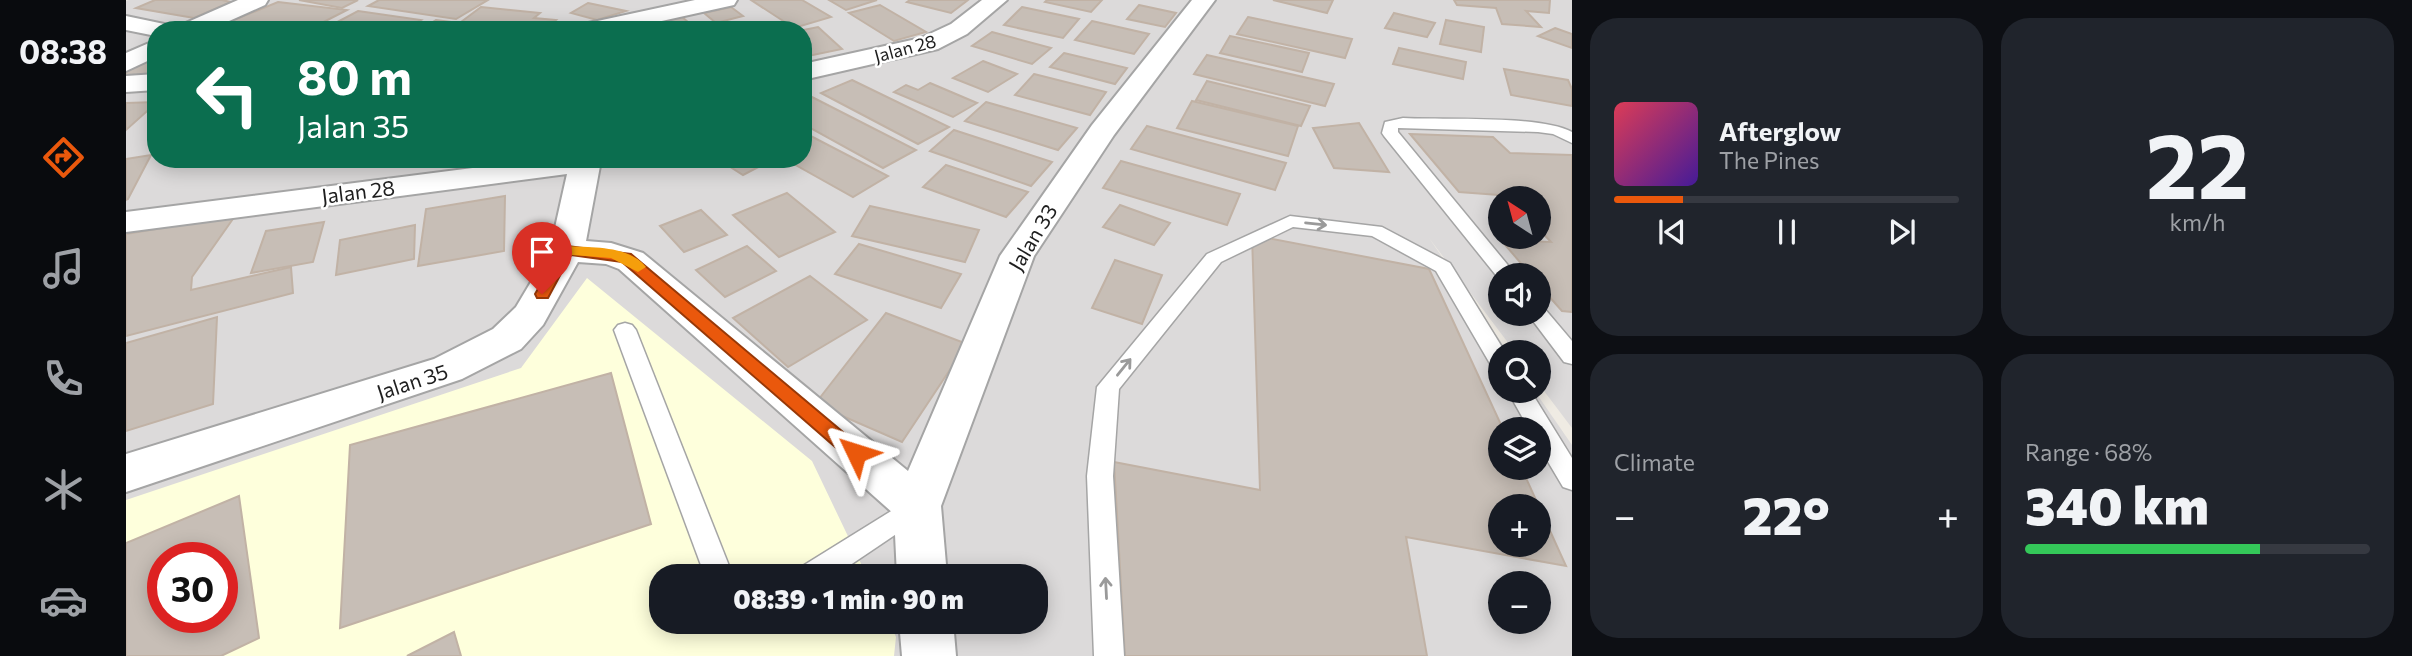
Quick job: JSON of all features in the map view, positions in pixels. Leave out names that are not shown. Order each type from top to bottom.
[{"type":"street","points":[[209,21],[257,0]]},
{"type":"street","points":[[629,21],[726,0]]},
{"type":"street","name":"Jalan 28","points":[[812,70],[929,44],[959,29],[996,0]]},
{"type":"street","name":"Jalan 33","points":[[921,564],[917,506],[1017,256],[1102,131],[1204,0]]},
{"type":"street","points":[[126,23],[147,27]]},
{"type":"street","points":[[126,63],[147,52]]},
{"type":"street","points":[[126,84],[147,83]]},
{"type":"street","name":"Jalan 28","points":[[126,222],[534,168]]},
{"type":"street","name":"Jalan 35","points":[[126,473],[448,369],[477,357],[507,339],[530,316],[567,250],[585,168]]},
{"type":"street","points":[[567,250],[619,255],[631,261],[917,506]]},
{"type":"street","points":[[927,634],[929,656]]},
{"type":"lane","points":[[1496,263],[1396,140],[1388,129],[1390,125],[1403,123],[1538,127],[1558,130],[1572,138]]},
{"type":"lane","points":[[1109,656],[1100,476],[1108,387],[1213,258],[1290,221],[1376,231],[1443,267],[1488,341]]},
{"type":"lane","points":[[1548,326],[1572,356]]},
{"type":"lane","points":[[625,330],[714,564]]},
{"type":"lane","points":[[1526,403],[1572,480]]},
{"type":"lane","points":[[828,564],[917,506]]},
{"type":"shaded area","points":[[1572,0],[1572,428],[1551,400],[1551,340],[1506,340],[1495,326],[1551,326],[1551,263],[1488,263],[1488,316],[1429,238],[1500,340],[1488,340],[1488,403],[1543,403],[1572,445],[1572,656],[126,656],[126,1]]},
{"type":"shaded area","points":[[587,278],[812,461],[861,564],[649,564],[649,634],[895,634],[894,656],[126,656],[126,500],[521,368]]},
{"type":"building","points":[[155,0],[231,2],[194,18],[136,8]]},
{"type":"building","points":[[299,0],[358,0],[342,8]]},
{"type":"building","points":[[379,0],[488,0],[456,19],[368,6]]},
{"type":"building","points":[[751,0],[802,0],[831,17],[812,23],[783,21]]},
{"type":"building","points":[[829,0],[877,0],[846,10]]},
{"type":"building","points":[[968,0],[951,13],[907,2]]},
{"type":"building","points":[[1102,0],[1091,12],[1045,2]]},
{"type":"building","points":[[1273,0],[1333,0],[1327,13]]},
{"type":"building","points":[[1454,0],[1550,0],[1549,13],[1526,11],[1541,27],[1502,24],[1496,8],[1457,5]]},
{"type":"building","points":[[278,2],[347,10],[326,21],[231,21]]},
{"type":"building","points":[[588,3],[626,11],[597,20],[571,13]]},
{"type":"building","points":[[880,5],[926,32],[894,41],[849,13]]},
{"type":"building","points":[[1139,5],[1176,13],[1165,27],[1127,19]]},
{"type":"building","points":[[481,7],[540,13],[534,18],[556,20],[555,21],[462,21]]},
{"type":"building","points":[[731,7],[743,16],[714,21],[704,13]]},
{"type":"building","points":[[1022,7],[1079,19],[1063,38],[1004,25]]},
{"type":"building","points":[[358,11],[421,20],[419,21],[339,21]]},
{"type":"building","points":[[1394,13],[1435,23],[1427,37],[1385,28]]},
{"type":"building","points":[[681,16],[687,21],[658,21]]},
{"type":"building","points":[[1248,17],[1352,39],[1345,58],[1237,34]]},
{"type":"building","points":[[1446,20],[1484,27],[1481,52],[1440,44]]},
{"type":"building","points":[[1092,21],[1149,34],[1134,54],[1075,40]]},
{"type":"building","points":[[818,27],[842,49],[812,55],[812,28]]},
{"type":"building","points":[[1555,28],[1572,34],[1572,48],[1538,36]]},
{"type":"building","points":[[992,32],[1051,48],[1032,64],[972,46]]},
{"type":"building","points":[[1230,36],[1309,53],[1302,72],[1220,53]]},
{"type":"building","points":[[1399,48],[1466,62],[1463,79],[1393,64]]},
{"type":"building","points":[[1064,53],[1127,68],[1115,84],[1050,67]]},
{"type":"building","points":[[1207,55],[1334,84],[1325,106],[1194,74]]},
{"type":"building","points":[[147,60],[147,75],[126,76],[126,71]]},
{"type":"building","points":[[983,61],[1017,74],[988,92],[953,78]]},
{"type":"building","points":[[1504,69],[1568,80],[1572,89],[1572,106],[1511,95]]},
{"type":"building","points":[[1034,74],[1106,92],[1090,115],[1015,95]]},
{"type":"building","points":[[852,80],[949,127],[918,144],[821,93]]},
{"type":"building","points":[[1207,81],[1310,106],[1301,126],[1196,100]]},
{"type":"building","points":[[930,83],[977,103],[953,117],[894,92],[906,85],[918,90]]},
{"type":"building","points":[[812,97],[916,150],[883,168],[812,129]]},
{"type":"building","points":[[1192,101],[1298,126],[1288,156],[1177,128]]},
{"type":"building","points":[[147,102],[147,111],[126,130],[126,103]]},
{"type":"building","points":[[986,102],[1077,128],[1058,150],[965,121]]},
{"type":"building","points":[[1359,123],[1389,172],[1334,168],[1313,128]]},
{"type":"building","points":[[1147,126],[1286,163],[1275,190],[1131,149]]},
{"type":"building","points":[[954,130],[1052,162],[1031,186],[930,151]]},
{"type":"building","points":[[1410,134],[1493,137],[1510,153],[1572,155],[1572,312],[1562,311],[1551,299],[1551,263],[1521,263],[1509,249],[1551,249],[1551,186],[1488,186],[1488,194],[1459,192]]},
{"type":"building","points":[[812,137],[888,176],[853,197],[801,168],[812,168]]},
{"type":"building","points":[[147,156],[147,163],[126,200],[126,159]]},
{"type":"building","points":[[1121,161],[1240,194],[1227,225],[1103,188]]},
{"type":"building","points":[[946,165],[1028,192],[1006,217],[923,187]]},
{"type":"building","points":[[732,168],[757,168],[743,175]]},
{"type":"building","points":[[787,193],[835,232],[779,257],[733,215]]},
{"type":"building","points":[[505,196],[504,251],[418,266],[426,209]]},
{"type":"building","points":[[1120,205],[1170,223],[1154,245],[1103,227]]},
{"type":"building","points":[[870,206],[979,230],[965,262],[852,236]]},
{"type":"building","points":[[701,210],[727,235],[684,252],[660,226]]},
{"type":"building","points":[[235,216],[192,277],[191,290],[291,267],[293,293],[126,336],[126,234]]},
{"type":"building","points":[[324,222],[313,262],[251,273],[266,231]]},
{"type":"building","points":[[415,225],[414,259],[336,275],[340,240]]},
{"type":"building","points":[[1252,235],[1429,269],[1488,397],[1488,403],[1491,403],[1497,417],[1488,417],[1488,480],[1527,480],[1533,494],[1488,494],[1488,552],[1406,537],[1427,656],[1125,656],[1114,462],[1260,490]]},
{"type":"building","points":[[859,244],[961,274],[941,308],[835,274]]},
{"type":"building","points":[[747,246],[776,271],[725,297],[696,270]]},
{"type":"building","points":[[1115,260],[1162,275],[1142,324],[1092,308]]},
{"type":"building","points":[[810,276],[867,320],[788,367],[733,318]]},
{"type":"building","points":[[886,313],[967,344],[902,442],[815,404]]},
{"type":"building","points":[[217,317],[213,404],[126,431],[126,343]]},
{"type":"building","points":[[611,373],[651,524],[340,628],[350,445]]},
{"type":"building","points":[[239,496],[259,638],[221,656],[126,656],[126,543]]},
{"type":"building","points":[[1551,533],[1566,566],[1516,557],[1551,557]]},
{"type":"building","points":[[454,632],[461,656],[407,656]]},
{"type":"slow traffic","points":[[564,257],[567,250],[619,255],[638,267]]},
{"type":"route","points":[[542,294],[567,250],[626,258],[856,453]]}]
